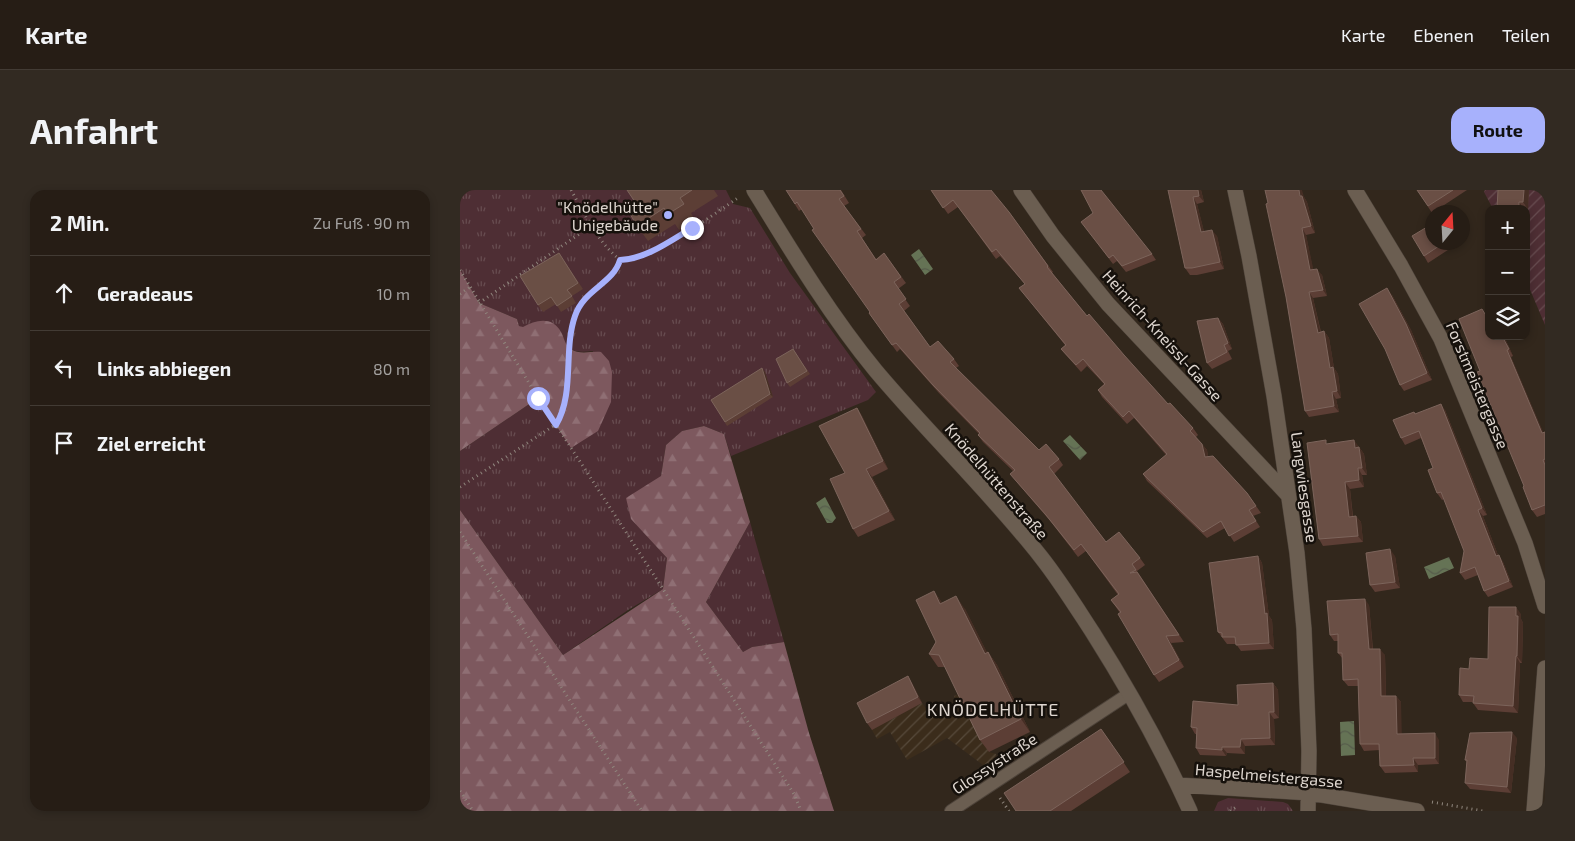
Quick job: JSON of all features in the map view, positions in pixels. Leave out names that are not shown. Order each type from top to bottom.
[{"type":"street","name":"Heinrich-Kneissl-Gasse","points":[[1021,190],[1053,236],[1108,304],[1288,495]]},
{"type":"street","name":"Langwiesgasse","points":[[1235,190],[1274,396],[1297,553],[1303,622],[1310,793]]},
{"type":"street","name":"Forstmeistergasse","points":[[1355,190],[1401,266],[1441,338],[1525,544],[1545,606]]},
{"type":"street","name":"Knödelhüttenstraße","points":[[750,192],[848,335],[876,370],[983,488],[1041,557],[1061,584],[1130,693],[1190,811]]},
{"type":"street","points":[[1534,811],[1545,668]]},
{"type":"street","name":"Haspelmeistergasse","points":[[1178,785],[1310,793],[1422,806]]},
{"type":"street","points":[[1308,811],[1310,793]]},
{"type":"lane","name":"Glossystraße","points":[[951,811],[1130,693]]},
{"type":"path","points":[[571,190],[591,226],[620,260]]},
{"type":"path","points":[[620,260],[637,257],[652,251],[750,192]]},
{"type":"path","points":[[479,304],[591,226]]},
{"type":"path","points":[[460,487],[556,425],[560,418],[566,390],[569,340],[575,314],[588,295],[614,272],[620,260]]},
{"type":"path","points":[[460,270],[479,304],[556,425],[794,794],[801,811]]},
{"type":"path","points":[[460,294],[470,287]]},
{"type":"path","points":[[460,532],[642,811]]},
{"type":"path","points":[[460,791],[473,811]]},
{"type":"path","points":[[1422,806],[1484,811]]},
{"type":"shaded area","points":[[960,694],[989,752],[996,754],[993,774],[947,738],[907,760],[890,732],[877,739],[872,730],[922,703],[935,716],[955,714],[959,711],[954,696]]},
{"type":"green space","points":[[460,190],[726,190],[733,204],[750,208],[790,273],[876,392],[868,400],[731,456],[724,434],[704,426],[682,431],[666,445],[661,476],[632,519],[667,558],[663,589],[628,610],[563,655],[460,510],[460,451],[538,398],[572,448],[593,351],[582,352],[573,350],[566,345],[562,334],[532,323],[524,328],[519,326],[517,319],[479,303],[460,271]]},
{"type":"green space","points":[[1485,190],[1545,190],[1545,325],[1530,289],[1530,205],[1491,205],[1484,192]]},
{"type":"green space","points":[[460,270],[479,303],[517,319],[519,326],[523,327],[538,321],[553,323],[571,349],[581,352],[601,352],[609,361],[612,372],[611,402],[598,431],[571,448],[538,398],[460,451]]},
{"type":"green space","points":[[704,426],[724,434],[750,522],[706,602],[743,652],[752,647],[784,642],[809,733],[834,811],[460,811],[460,510],[563,655],[663,589],[667,558],[631,519],[626,498],[661,476],[666,445],[682,431]]},
{"type":"green space","points":[[750,522],[784,642],[752,647],[743,652],[706,602]]},
{"type":"green space","points":[[1228,798],[1283,802],[1288,804],[1293,811],[1214,811],[1218,802]]},
{"type":"water","points":[[919,249],[933,269],[925,275],[911,255]]},
{"type":"water","points":[[1070,435],[1087,453],[1080,460],[1063,441]]},
{"type":"water","points":[[825,497],[836,518],[832,523],[827,523],[816,503]]},
{"type":"water","points":[[1449,557],[1454,568],[1429,579],[1424,567]]},
{"type":"water","points":[[1354,721],[1355,755],[1341,756],[1340,722]]},
{"type":"building","points":[[627,190],[692,190],[680,198],[684,204],[668,214],[664,208],[637,226],[626,207],[635,202]]},
{"type":"building","points":[[786,190],[840,190],[844,196],[839,199],[861,229],[857,231],[876,260],[884,253],[901,277],[894,282],[906,299],[899,304],[930,347],[938,341],[954,359],[950,362],[1039,450],[1046,444],[1059,459],[1049,467],[1106,542],[1119,532],[1140,558],[1132,564],[1136,570],[1130,573],[1137,572],[1179,635],[1166,636],[1179,660],[1154,675],[1118,614],[1121,612],[1111,600],[1119,594],[1081,544],[1074,550],[1010,474],[1015,470],[978,435],[980,433],[933,385],[896,343],[892,345],[812,230],[814,229],[797,202],[795,204]]},
{"type":"building","points":[[931,190],[991,190],[1009,212],[1047,267],[1087,316],[1089,314],[1168,404],[1170,403],[1193,428],[1190,431],[1202,444],[1205,457],[1213,456],[1247,493],[1256,506],[1249,510],[1256,521],[1229,536],[1221,521],[1203,532],[1143,474],[1167,454],[1129,411],[1123,417],[1098,390],[1105,384],[1083,359],[1076,365],[1061,349],[1066,345],[1019,288],[1025,284],[996,249],[992,252],[953,200],[943,208]]},
{"type":"building","points":[[1081,190],[1101,190],[1152,254],[1122,266],[1113,255],[1109,258],[1081,222],[1093,213]]},
{"type":"building","points":[[1168,190],[1198,190],[1199,196],[1193,197],[1201,232],[1212,230],[1220,262],[1185,268]]},
{"type":"building","points":[[1265,190],[1299,190],[1300,196],[1302,196],[1311,226],[1302,228],[1310,270],[1317,269],[1323,290],[1309,292],[1318,333],[1324,331],[1330,368],[1333,367],[1337,391],[1332,392],[1334,406],[1305,411],[1286,297],[1266,204],[1268,203]]},
{"type":"building","points":[[1417,190],[1453,190],[1430,205],[1427,205]]},
{"type":"building","points":[[1498,190],[1524,190],[1523,202],[1519,202],[1519,205],[1497,205]]},
{"type":"building","points":[[1425,228],[1425,250],[1433,250],[1424,256],[1412,236]]},
{"type":"building","points":[[559,253],[578,283],[567,290],[572,296],[557,306],[551,297],[538,305],[520,276]]},
{"type":"building","points":[[1387,288],[1406,324],[1427,373],[1400,385],[1385,349],[1359,304]]},
{"type":"building","points":[[1482,309],[1485,314],[1485,340],[1504,340],[1509,349],[1507,350],[1542,433],[1545,432],[1545,459],[1543,460],[1545,465],[1545,505],[1532,510],[1477,372],[1480,371],[1459,319]]},
{"type":"building","points":[[1218,318],[1228,343],[1224,345],[1227,352],[1207,363],[1197,321]]},
{"type":"building","points":[[793,349],[807,371],[787,383],[776,359]]},
{"type":"building","points":[[762,368],[770,394],[725,422],[711,400]]},
{"type":"building","points":[[1441,404],[1482,508],[1478,510],[1496,556],[1499,555],[1509,581],[1484,591],[1475,567],[1460,573],[1464,551],[1441,492],[1437,493],[1428,470],[1433,468],[1419,431],[1401,438],[1393,420]]},
{"type":"building","points":[[857,408],[883,461],[866,469],[889,511],[853,529],[830,479],[845,473],[819,426]]},
{"type":"building","points":[[1326,440],[1326,444],[1354,440],[1355,448],[1359,447],[1362,468],[1358,468],[1359,480],[1345,482],[1349,517],[1356,516],[1358,536],[1319,539],[1307,443]]},
{"type":"building","points":[[1390,549],[1395,582],[1370,585],[1366,553]]},
{"type":"building","points":[[1258,556],[1265,614],[1267,613],[1269,643],[1236,645],[1235,637],[1222,637],[1222,633],[1218,632],[1209,563]]},
{"type":"building","points":[[934,591],[940,604],[956,596],[985,654],[988,652],[1021,719],[980,740],[939,655],[929,654],[936,642],[916,600]]},
{"type":"building","points":[[1365,599],[1369,649],[1380,649],[1381,696],[1396,696],[1397,734],[1435,733],[1435,758],[1413,758],[1414,765],[1380,766],[1379,744],[1360,744],[1358,679],[1343,680],[1342,653],[1338,653],[1338,634],[1330,635],[1327,601]]},
{"type":"building","points":[[1489,607],[1516,607],[1516,616],[1518,616],[1517,656],[1513,706],[1473,703],[1474,696],[1459,695],[1460,668],[1469,669],[1470,658],[1488,659]]},
{"type":"building","points":[[908,676],[918,697],[867,723],[857,703]]},
{"type":"building","points":[[1273,683],[1274,712],[1269,712],[1270,738],[1241,739],[1240,747],[1222,747],[1222,750],[1196,748],[1197,728],[1191,727],[1193,701],[1238,705],[1237,685]]},
{"type":"building","points":[[1101,729],[1124,762],[1050,811],[1016,811],[1004,793]]},
{"type":"building","points":[[1512,732],[1507,787],[1465,783],[1467,760],[1465,760],[1470,733]]},
{"type":"place","name":"\"Knödelhütte\" Unigebäude","points":[[668,215]]},
{"type":"district","name":"KNÖDELHÜTTE","points":[[993,709]]},
{"type":"route","points":[[538,398],[556,425],[560,418],[566,390],[569,340],[572,324],[580,304],[614,272],[620,260],[628,260],[652,251],[692,228]]}]
